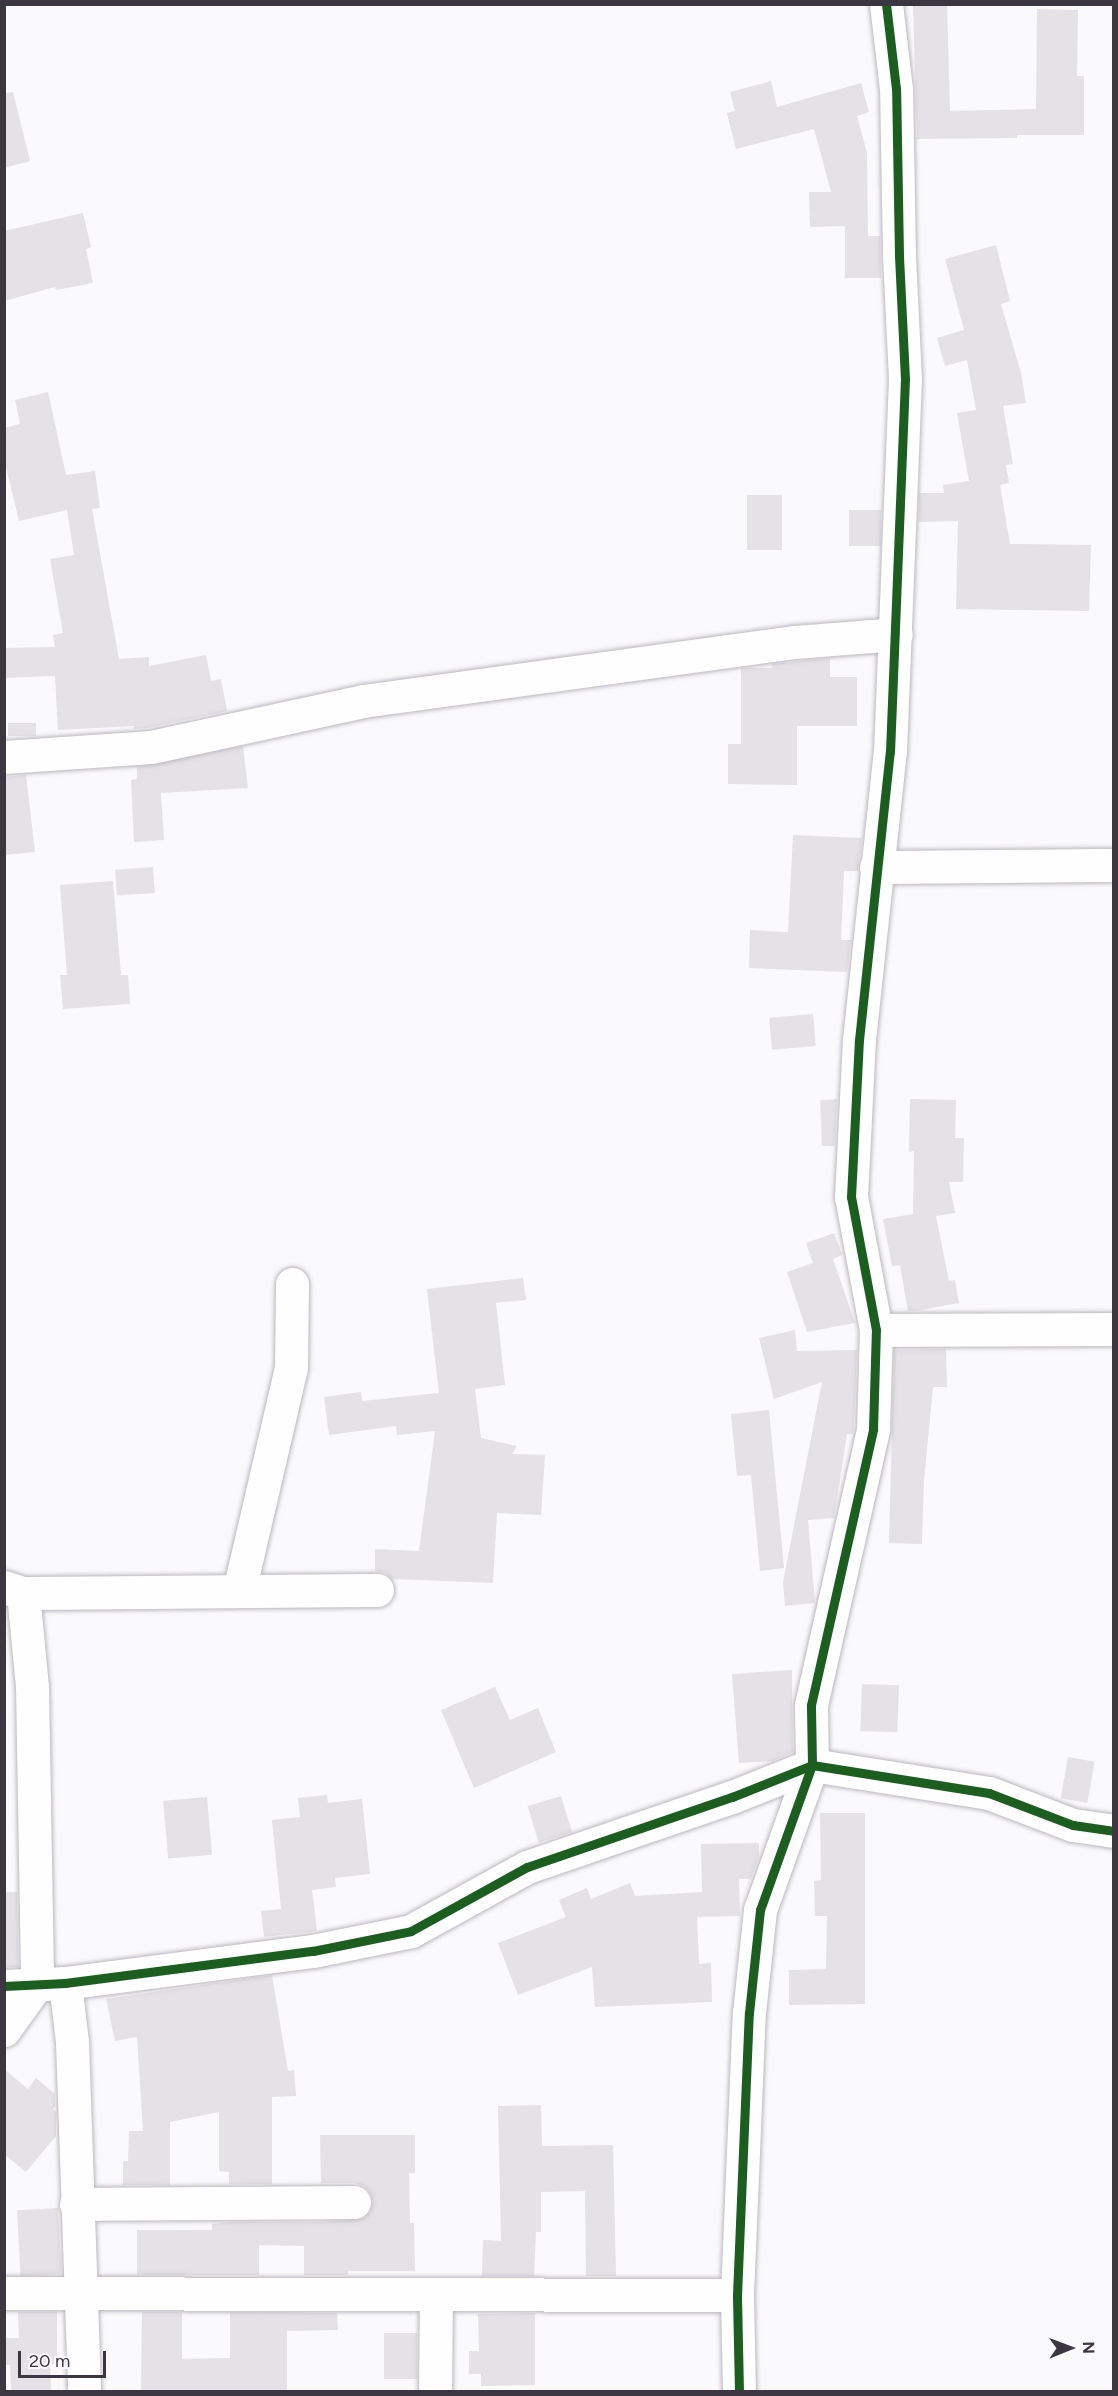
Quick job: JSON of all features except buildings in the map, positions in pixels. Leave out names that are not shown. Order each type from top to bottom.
[{"type":"street","points":[[739,2391],[737,2295],[749,2013],[760,1910],[812,1765],[811,1705],[873,1429],[876,1330],[851,1197],[859,1040],[890,752],[905,380],[898,255],[896,89],[886,4]]},
{"type":"street","points":[[4,757],[151,747],[363,701],[795,642],[896,634]]},
{"type":"street","points":[[876,867],[1113,865]]},
{"type":"street","points":[[239,1591],[291,1368],[292,1284]]},
{"type":"street","points":[[876,1330],[1113,1329]]},
{"type":"street","points":[[84,2391],[83,2293],[76,2204],[72,2042],[51,1984],[32,1687],[14,1590],[377,1590]]},
{"type":"street","points":[[4,1986],[51,1984],[313,1951],[411,1931],[527,1867],[732,1797],[812,1765],[989,1793],[1073,1825],[1113,1832]]},
{"type":"street","points":[[4,2030],[51,1984]]},
{"type":"street","points":[[76,2204],[354,2202]]},
{"type":"street","points":[[4,2293],[737,2295]]},
{"type":"street","points":[[435,2391],[436,2294]]},
{"type":"cycle path","points":[[739,2392],[737,2295],[749,2013],[760,1910],[812,1765],[811,1705],[873,1429],[876,1330],[851,1197],[859,1040],[890,752],[905,379],[899,255],[896,89],[886,4]]},
{"type":"cycle path","points":[[4,1986],[65,1983],[313,1951],[411,1931],[527,1867],[732,1797],[812,1765],[989,1793],[1073,1825],[1114,1831]]}]
